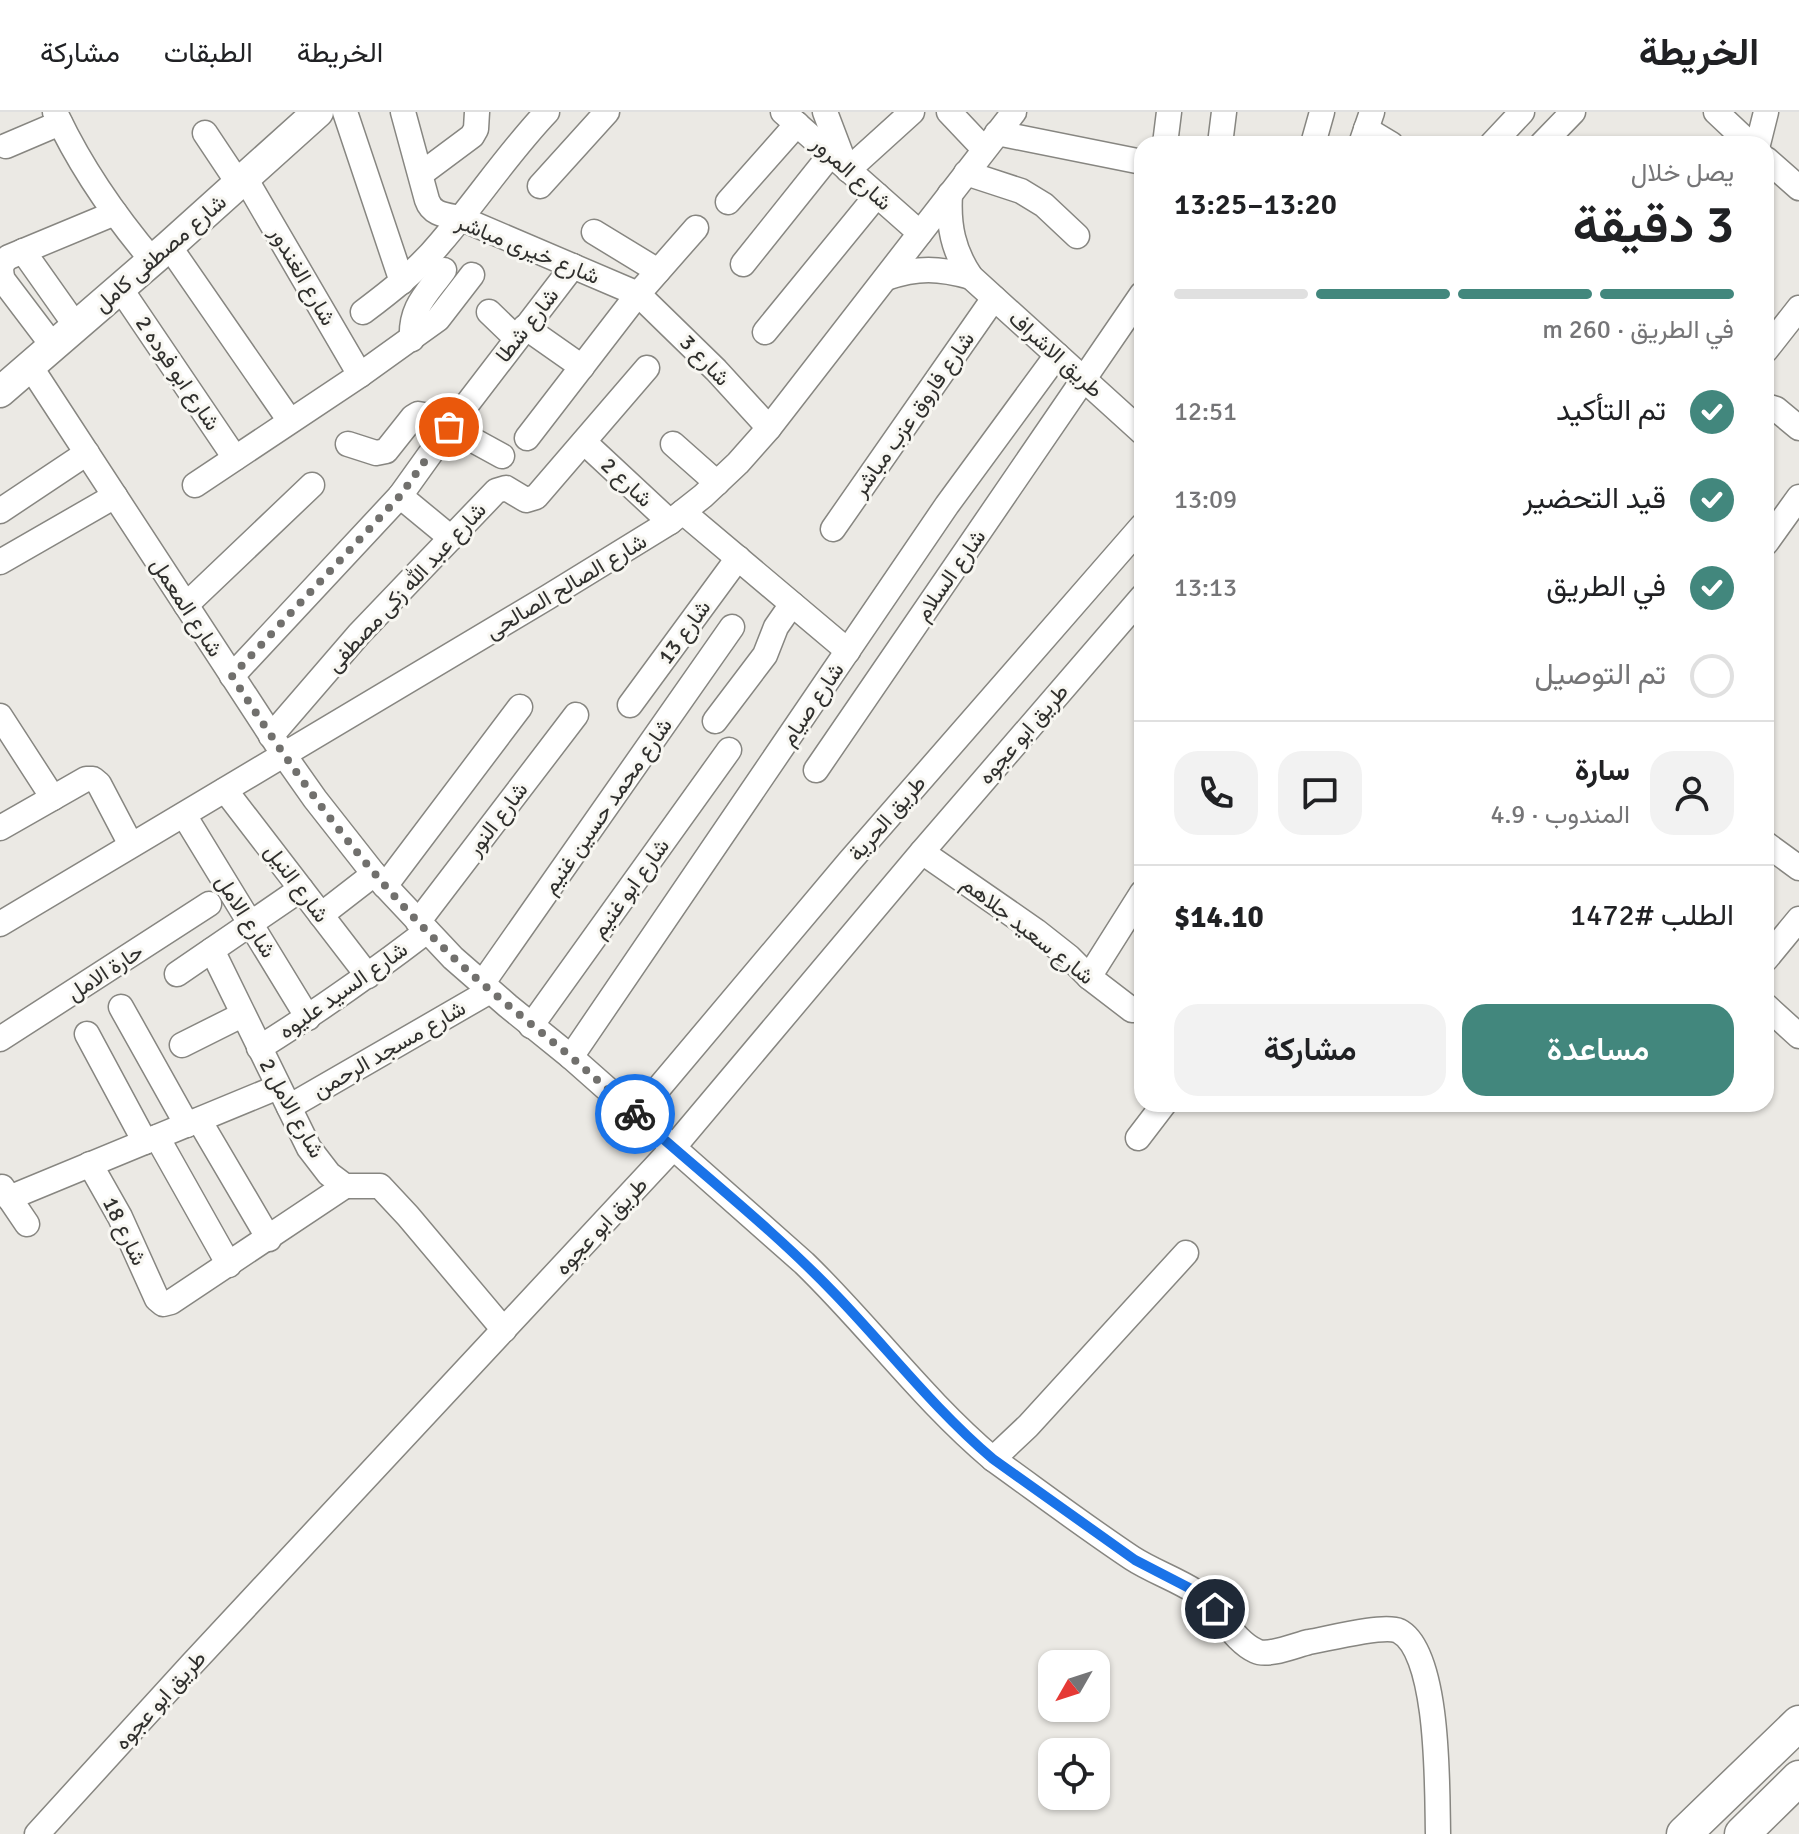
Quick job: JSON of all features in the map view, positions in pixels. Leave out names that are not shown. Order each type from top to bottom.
[{"type":"highway","points":[[1684,1834],[1799,1723]]},
{"type":"highway","points":[[1742,1834],[1799,1778]]},
{"type":"main road","name":"شارع مصطفى كامل","points":[[0,392],[318,112]]},
{"type":"street","points":[[345,112],[402,282]]},
{"type":"street","name":"شارع خيرى مباشر","points":[[403,112],[429,206],[434,212],[460,218],[638,294]]},
{"type":"street","points":[[421,174],[472,136],[476,129],[477,112]]},
{"type":"street","points":[[363,312],[402,282],[440,244],[505,159],[547,112]]},
{"type":"street","points":[[540,186],[607,112]]},
{"type":"street","points":[[825,112],[842,164]]},
{"type":"street","points":[[949,112],[990,141],[1134,161]]},
{"type":"street","name":"شارع الصالح الصالحى","points":[[0,924],[225,790],[277,746],[677,517],[738,463],[769,428],[1014,112]]},
{"type":"street","points":[[1167,136],[1169,112]]},
{"type":"street","points":[[1221,136],[1224,112]]},
{"type":"street","points":[[1315,136],[1322,112]]},
{"type":"street","points":[[1550,136],[1573,112]]},
{"type":"street","points":[[1716,112],[1742,136]]},
{"type":"street","points":[[1760,136],[1766,112]]},
{"type":"street","points":[[743,264],[842,164],[907,114]]},
{"type":"street","points":[[1498,136],[1514,114]]},
{"type":"street","points":[[6,146],[58,117],[86,169],[115,213],[160,253],[290,421]]},
{"type":"street","points":[[728,202],[790,118]]},
{"type":"street","name":"شارع المرور","points":[[790,118],[920,233]]},
{"type":"street","name":"شارع الغندور","points":[[205,133],[242,181],[360,375]]},
{"type":"street","points":[[1774,166],[1799,188]]},
{"type":"street","points":[[966,173],[1021,191],[1044,205],[1077,236]]},
{"type":"street","name":"طريق الاشراف","points":[[950,194],[949,220],[954,246],[960,262],[971,277],[1134,425]]},
{"type":"street","points":[[765,332],[877,195]]},
{"type":"street","points":[[76,326],[23,251],[115,213]]},
{"type":"street","points":[[527,438],[638,294],[696,228]]},
{"type":"street","points":[[594,232],[658,271]]},
{"type":"street","name":"شارع المعمل","points":[[23,251],[3,261],[0,274],[87,453],[277,746],[379,880],[486,987],[571,1057],[818,1276],[949,1417],[993,1459],[1135,1560],[1195,1591],[1252,1649],[1264,1654],[1373,1630],[1398,1630],[1408,1638],[1419,1656],[1431,1699],[1438,1834]]},
{"type":"street","name":"شارع شطا","points":[[232,676],[400,496],[448,428],[573,266]]},
{"type":"street","points":[[886,278],[919,269],[971,277]]},
{"type":"street","points":[[412,339],[414,313],[444,270]]},
{"type":"street","points":[[195,485],[412,339],[438,319],[472,275]]},
{"type":"street","name":"شارع ابو فوده 2","points":[[120,288],[235,458]]},
{"type":"street","name":"شارع 3","points":[[638,294],[716,370],[769,428]]},
{"type":"street","name":"شارع فاروق عزب مباشر","points":[[833,529],[994,298]]},
{"type":"street","name":"شارع السلام","points":[[816,770],[1134,306]]},
{"type":"street","points":[[1774,340],[1799,308]]},
{"type":"street","points":[[489,312],[582,367]]},
{"type":"street","name":"شارع صيام","points":[[571,1057],[947,505],[1057,355]]},
{"type":"street","name":"شارع عبد الله زكى مصطفى","points":[[277,746],[359,634],[496,491],[506,488],[526,500],[536,497],[647,368]]},
{"type":"street","points":[[1774,408],[1799,428]]},
{"type":"street","points":[[348,444],[376,453],[386,451],[418,414],[502,456]]},
{"type":"street","name":"شارع 2","points":[[584,442],[677,517],[738,558],[848,651]]},
{"type":"street","points":[[673,444],[717,483]]},
{"type":"street","points":[[0,511],[87,453]]},
{"type":"street","points":[[186,605],[312,485]]},
{"type":"street","points":[[0,562],[115,496]]},
{"type":"street","points":[[400,496],[451,538]]},
{"type":"street","points":[[1774,532],[1799,497]]},
{"type":"street","name":"طريق الحرية","points":[[636,1115],[849,862],[1134,535]]},
{"type":"street","name":"شارع 13","points":[[630,705],[738,558]]},
{"type":"street","points":[[715,721],[765,655],[776,627],[792,604]]},
{"type":"street","name":"طريق ابو عجوه","points":[[37,1834],[673,1148],[1134,606]]},
{"type":"street","name":"شارع محمد حسين غنيم","points":[[486,987],[732,627]]},
{"type":"street","points":[[321,915],[379,880],[520,707]]},
{"type":"street","name":"شارع النور","points":[[423,927],[576,715]]},
{"type":"street","points":[[4,731],[53,798]]},
{"type":"street","name":"شارع ابو غنيم","points":[[531,1026],[729,750]]},
{"type":"street","points":[[0,828],[86,779],[93,779],[97,781],[131,845]]},
{"type":"street","name":"شارع النيل","points":[[225,790],[368,976]]},
{"type":"street","name":"شارع الامل","points":[[184,815],[308,1018]]},
{"type":"street","points":[[1774,850],[1799,868]]},
{"type":"street","name":"شارع سعيد جلاهم","points":[[922,852],[1036,931],[1132,1010]]},
{"type":"street","points":[[177,974],[301,889]]},
{"type":"street","name":"حارة الامل","points":[[0,1039],[209,904]]},
{"type":"street","points":[[1089,977],[1134,906]]},
{"type":"street","points":[[1774,949],[1799,919]]},
{"type":"street","name":"شارع السيد عليوه","points":[[259,1048],[368,976],[423,927]]},
{"type":"street","name":"شارع الامل 2","points":[[212,950],[309,1148],[329,1174],[345,1186]]},
{"type":"street","name":"شارع مسجد الرحمن","points":[[5,1191],[90,1164],[193,1122],[284,1097],[486,987]]},
{"type":"street","points":[[121,1007],[269,1239]]},
{"type":"street","points":[[1774,1012],[1797,1030]]},
{"type":"street","points":[[182,1045],[242,1015]]},
{"type":"street","points":[[87,1034],[229,1265],[345,1186],[380,1186],[504,1330]]},
{"type":"street","points":[[1138,1138],[1158,1112]]},
{"type":"street","name":"شارع 18","points":[[90,1164],[120,1217],[157,1299],[163,1304],[229,1265]]},
{"type":"street","points":[[5,1191],[27,1224]]},
{"type":"street","points":[[993,1459],[1028,1426],[1186,1253]]},
{"type":"way so far","points":[[449,427],[400,496],[232,676],[331,821],[418,922],[490,991],[635,1114]]},
{"type":"route","points":[[635,1114],[804,1263],[921,1388],[993,1459],[1135,1560],[1195,1591],[1215,1609]]}]
